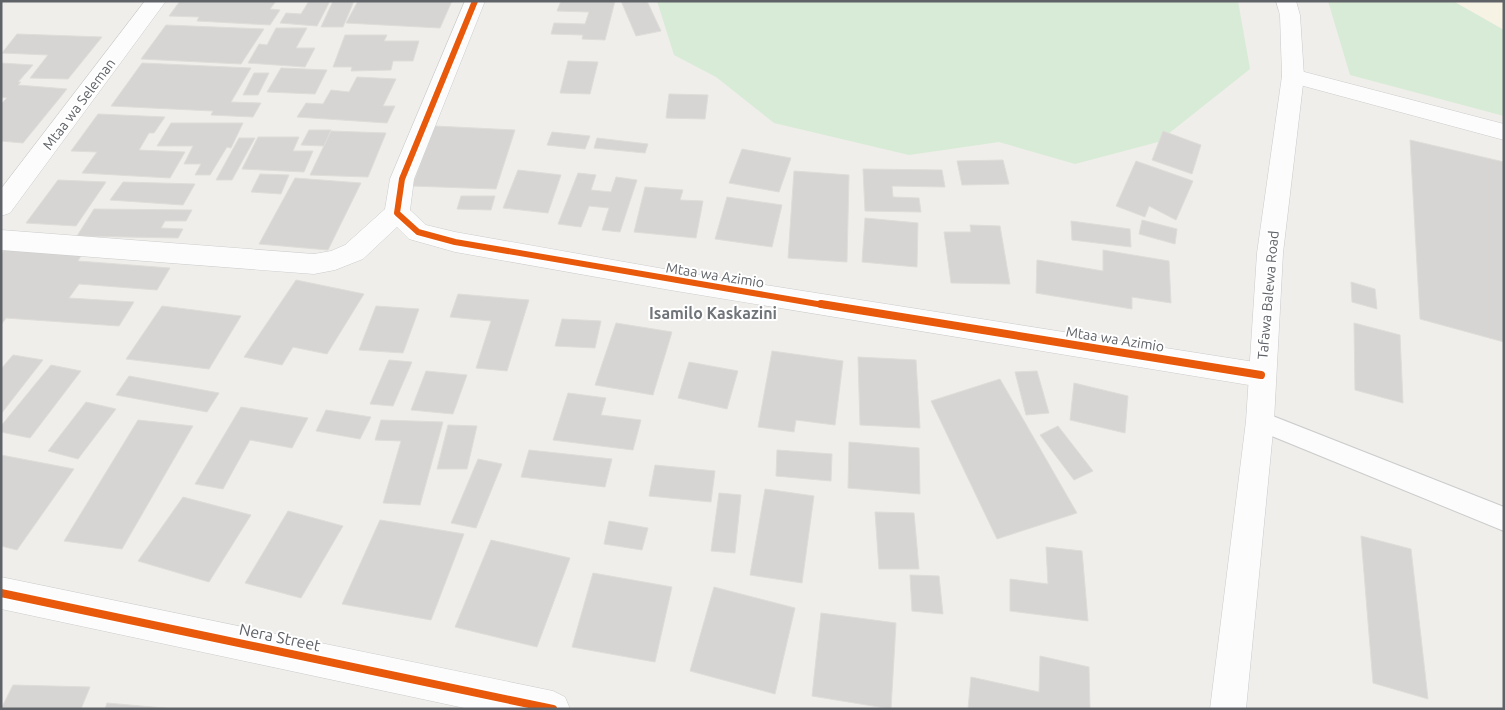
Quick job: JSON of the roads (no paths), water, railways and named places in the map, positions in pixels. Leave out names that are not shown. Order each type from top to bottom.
[{"type":"street","name":"Mtaa wa Seleman","points":[[1,207],[156,1]]},
{"type":"street","points":[[1,240],[314,264],[335,260],[354,252],[397,213],[402,179],[475,1]]},
{"type":"street","name":"Tafawa Balewa Road","points":[[1228,709],[1260,421],[1261,375],[1270,253],[1293,76],[1290,15],[1286,1]]},
{"type":"street","points":[[1293,76],[1504,132]]},
{"type":"street","name":"Mtaa wa Azimio","points":[[397,213],[418,232],[455,242],[680,282],[1261,375]]},
{"type":"street","name":"Nera Street","points":[[1,593],[553,709]]},
{"type":"lane","points":[[1260,421],[1504,519]]},
{"type":"district","name":"Isamilo Kaskazini","points":[[713,313]]}]
